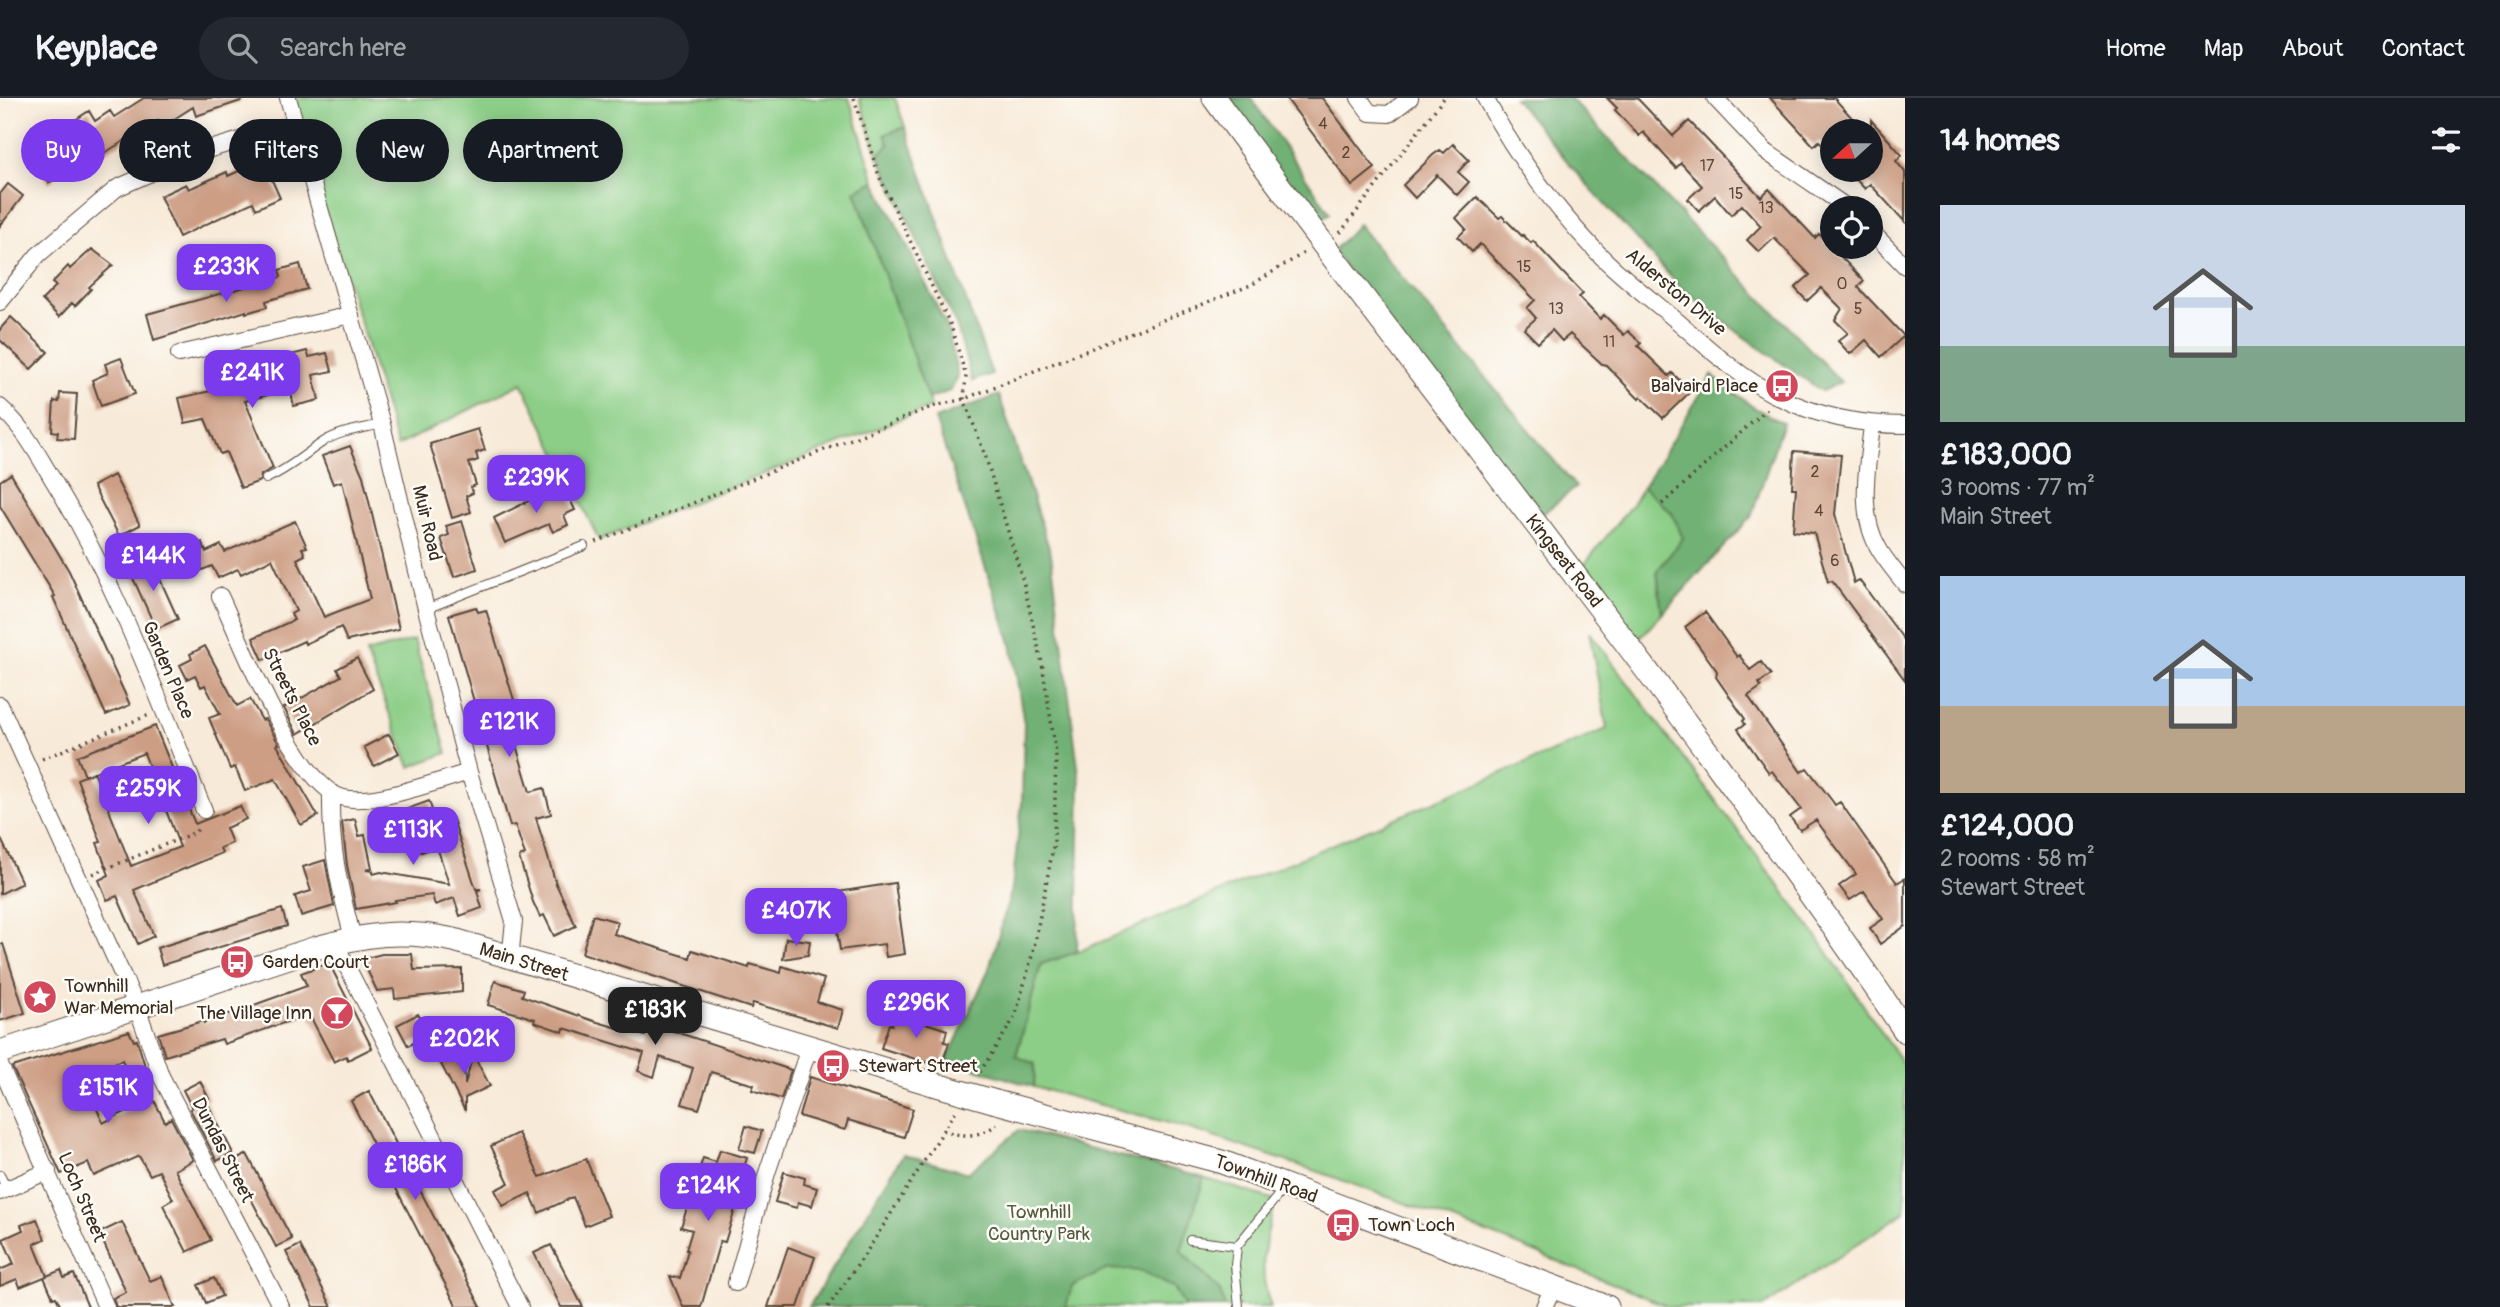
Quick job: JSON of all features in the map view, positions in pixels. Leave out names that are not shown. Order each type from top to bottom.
[{"type":"street","name":"Muir Road","points":[[288,98],[295,119]]},
{"type":"street","name":"Kingseat Road","points":[[1214,98],[1326,251],[1623,637],[1824,911],[1905,1031]]},
{"type":"street","points":[[1359,98],[1370,113],[1388,114],[1410,98]]},
{"type":"street","name":"Alderston Drive","points":[[1485,98],[1504,134],[1542,186],[1599,254],[1700,341],[1780,398],[1826,415],[1872,425],[1905,425]]},
{"type":"street","points":[[1715,98],[1765,151],[1831,196]]},
{"type":"street","points":[[0,302],[38,255],[117,188],[191,155],[229,143]]},
{"type":"street","name":"Muir Road","points":[[313,182],[382,424],[426,609],[469,772],[514,921],[510,959]]},
{"type":"street","points":[[1883,243],[1905,266]]},
{"type":"street","points":[[178,354],[351,315]]},
{"type":"street","name":"Garden Place","points":[[0,407],[18,422],[72,510],[113,591],[204,810]]},
{"type":"street","points":[[1872,425],[1865,509],[1872,536],[1879,550],[1905,584]]},
{"type":"street","name":"Streets Place","points":[[220,596],[289,741],[317,782],[331,793]]},
{"type":"street","points":[[1,705],[137,1007]]},
{"type":"street","points":[[469,772],[371,799],[342,798],[331,793],[331,844],[344,940],[520,1307]]},
{"type":"street","name":"Main Street","points":[[0,1052],[276,959],[344,940],[396,933],[423,933],[933,1084]]},
{"type":"street","name":"Dundas Street","points":[[137,1007],[162,1076],[281,1307]]},
{"type":"street","points":[[736,1283],[767,1173],[808,1048]]},
{"type":"street","name":"Loch Street","points":[[0,1065],[106,1307]]},
{"type":"street","name":"Townhill Road","points":[[933,1084],[998,1112],[1222,1162],[1286,1186],[1549,1297],[1607,1307]]},
{"type":"street","points":[[2,1186],[48,1171]]},
{"type":"lane","points":[[266,479],[293,466],[324,441],[340,434],[382,424]]},
{"type":"lane","points":[[426,609],[584,546]]},
{"type":"lane","points":[[1239,1307],[1235,1265],[1237,1246],[1286,1186]]},
{"type":"lane","points":[[1190,1240],[1237,1246]]},
{"type":"path","points":[[854,98],[879,176],[951,326],[965,376],[964,399],[985,455],[1023,581],[1042,663],[1056,753],[1054,843],[1033,952],[1015,1017],[972,1085]]},
{"type":"path","points":[[1326,251],[1444,98]]},
{"type":"path","points":[[584,546],[931,407],[964,399],[1251,285],[1301,255]]},
{"type":"path","points":[[1662,504],[1780,398]]},
{"type":"path","points":[[28,765],[162,709]]},
{"type":"path","points":[[80,880],[197,832],[204,810]]},
{"type":"path","points":[[828,1307],[864,1256],[958,1108]]},
{"type":"path","points":[[943,1130],[957,1135],[986,1132],[998,1112]]},
{"type":"green space","points":[[288,98],[849,98],[875,181],[855,191],[931,407],[599,540],[522,383],[397,446],[315,182],[342,182],[342,119],[295,119]]},
{"type":"green space","points":[[859,98],[895,98],[905,127],[885,134],[889,145],[878,155]]},
{"type":"green space","points":[[1223,98],[1251,98],[1330,213],[1316,225]]},
{"type":"green space","points":[[1514,98],[1570,98],[1841,382],[1822,391],[1744,337],[1679,286],[1588,186]]},
{"type":"green space","points":[[905,127],[992,374],[972,381],[957,327],[878,155],[889,145],[885,134]]},
{"type":"green space","points":[[875,181],[947,327],[958,377],[950,391],[928,399],[855,191]]},
{"type":"green space","points":[[1358,224],[1576,487],[1541,515],[1333,251]]},
{"type":"green space","points":[[1712,375],[1753,407],[1783,423],[1751,517],[1662,614],[1657,571],[1683,538],[1672,513],[1643,487]]},
{"type":"green space","points":[[999,395],[1051,554],[1080,783],[1077,952],[1041,964],[1016,1056],[1035,1064],[1034,1087],[947,1060],[989,969],[1012,888],[1022,803],[1024,724],[1011,643],[935,419]]},
{"type":"green space","points":[[1643,487],[1672,513],[1683,538],[1657,571],[1662,614],[1637,641],[1583,566]]},
{"type":"green space","points":[[1589,631],[1818,938],[1905,1067],[1905,1212],[1763,1307],[1669,1307],[1503,1239],[1325,1174],[1184,1127],[1034,1087],[1035,1064],[1016,1057],[1041,964],[1077,952],[1607,729]]},
{"type":"green space","points":[[414,640],[447,753],[410,767],[366,653]]},
{"type":"green space","name":"Townhill Country Park","points":[[1019,1130],[1204,1178],[1275,1200],[1263,1266],[1271,1307],[809,1307],[903,1155],[968,1173]]},
{"type":"green space","name":"Townhill Country Park","points":[[1019,1130],[1204,1178],[1181,1251],[1220,1291],[1225,1307],[1185,1307],[1174,1288],[1142,1271],[1108,1269],[1072,1286],[1066,1307],[809,1307],[903,1155],[968,1173]]},
{"type":"building","points":[[144,98],[241,98],[241,101],[196,116],[193,107],[174,119],[119,119],[119,144],[105,153],[105,119],[98,119],[110,111],[114,117]]},
{"type":"building","points":[[1286,98],[1322,98],[1375,168],[1352,186]]},
{"type":"building","points":[[1607,98],[1637,98],[1673,136],[1689,121],[1761,197],[1769,189],[1815,238],[1819,234],[1820,259],[1843,259],[1864,281],[1858,287],[1904,336],[1881,357],[1866,340],[1850,354],[1838,341],[1848,333],[1835,320],[1842,309],[1821,288],[1807,301],[1795,288],[1810,275],[1774,238],[1759,252],[1747,240],[1761,226],[1742,205],[1731,215],[1715,196],[1699,211],[1688,199],[1702,186],[1681,163],[1676,168],[1643,132],[1639,136],[1615,110],[1617,108]]},
{"type":"building","points":[[1770,98],[1834,98],[1853,119],[1820,119],[1820,142],[1814,146]]},
{"type":"building","points":[[89,111],[94,119],[77,119]]},
{"type":"building","points":[[1883,134],[1902,155],[1896,161],[1905,172],[1905,222],[1870,184],[1865,189],[1858,182],[1883,182]]},
{"type":"building","points":[[1453,144],[1469,160],[1458,172],[1469,182],[1457,195],[1437,175],[1415,198],[1403,185],[1433,155],[1440,150],[1444,153]]},
{"type":"building","points":[[227,172],[229,182],[273,182],[280,198],[256,209],[253,202],[179,237],[160,196],[186,184],[189,189],[205,182],[215,182],[215,177]]},
{"type":"building","points":[[8,184],[23,196],[0,226],[0,194]]},
{"type":"building","points":[[1477,197],[1499,218],[1502,216],[1522,236],[1531,243],[1533,241],[1583,294],[1579,297],[1600,319],[1604,315],[1624,335],[1628,331],[1641,343],[1638,346],[1669,376],[1672,373],[1691,391],[1663,418],[1570,334],[1562,341],[1552,330],[1538,343],[1524,329],[1536,318],[1527,308],[1535,300],[1480,244],[1472,252],[1458,237],[1466,229],[1456,218]]},
{"type":"building","points":[[92,249],[113,265],[89,287],[91,289],[75,306],[72,303],[59,317],[42,300],[56,286],[52,283],[68,266],[70,269]]},
{"type":"building","points":[[300,264],[307,289],[266,301],[267,307],[154,340],[147,314],[281,277],[279,270]]},
{"type":"building","points":[[11,317],[48,352],[31,369],[0,340],[0,329]]},
{"type":"building","points":[[307,351],[309,357],[327,353],[332,371],[313,375],[319,400],[294,406],[290,389],[245,401],[273,468],[261,475],[260,481],[241,488],[226,452],[220,454],[205,419],[185,423],[179,398],[224,388],[222,380],[293,362],[291,355]]},
{"type":"building","points":[[121,358],[135,394],[101,406],[92,380],[108,373],[105,364]]},
{"type":"building","points":[[60,393],[77,394],[74,439],[57,438],[58,432],[52,431],[54,401],[59,402]]},
{"type":"building","points":[[478,429],[485,450],[476,453],[478,460],[469,463],[476,485],[471,487],[473,493],[466,496],[471,512],[452,518],[430,444]]},
{"type":"building","points":[[350,446],[363,476],[399,629],[347,641],[341,627],[263,660],[253,638],[294,620],[291,614],[296,611],[272,559],[241,574],[238,569],[218,578],[212,566],[197,572],[187,549],[202,542],[206,552],[221,545],[225,552],[295,521],[307,547],[302,548],[305,555],[297,559],[324,617],[370,599],[342,481],[333,484],[322,456]]},
{"type":"building","points":[[1794,451],[1841,455],[1835,514],[1854,583],[1859,580],[1905,641],[1905,680],[1832,581],[1828,582],[1814,533],[1793,531],[1796,488],[1792,488]]},
{"type":"building","points":[[11,474],[69,571],[130,705],[106,715],[53,597],[55,596],[0,506],[0,481]]},
{"type":"building","points":[[114,475],[140,525],[119,536],[93,486]]},
{"type":"building","points":[[563,484],[575,510],[564,515],[568,525],[553,532],[549,524],[505,543],[494,518]]},
{"type":"building","points":[[462,521],[477,569],[454,577],[441,538],[449,535],[446,526]]},
{"type":"building","points":[[150,557],[178,619],[156,629],[128,567]]},
{"type":"building","points":[[476,607],[478,612],[486,610],[524,732],[513,735],[530,792],[544,788],[551,814],[536,818],[556,884],[576,926],[554,936],[544,915],[540,917],[533,902],[519,857],[525,855],[515,825],[510,826],[449,615]]},
{"type":"building","points":[[1705,612],[1737,657],[1739,655],[1750,670],[1761,662],[1771,675],[1759,683],[1761,687],[1748,696],[1801,772],[1807,768],[1835,805],[1840,802],[1897,883],[1905,878],[1905,926],[1880,944],[1870,928],[1883,919],[1864,891],[1850,900],[1839,886],[1856,874],[1816,820],[1800,830],[1790,817],[1801,809],[1772,771],[1769,773],[1738,729],[1745,724],[1745,719],[1716,677],[1717,671],[1685,627]]},
{"type":"building","points":[[205,646],[237,706],[250,699],[262,720],[265,719],[318,816],[301,825],[275,779],[245,791],[235,767],[230,769],[209,718],[220,714],[205,685],[201,687],[195,675],[187,679],[180,665],[192,659],[190,654]]},
{"type":"building","points":[[357,658],[373,689],[297,734],[284,708],[341,676],[337,669]]},
{"type":"building","points":[[155,726],[195,824],[240,806],[246,819],[226,828],[232,843],[220,848],[222,853],[134,890],[154,936],[138,944],[117,896],[107,900],[99,880],[109,875],[97,843],[101,842],[77,779],[85,776],[77,756]],"holes":[[[144,753],[180,847],[131,866],[94,772]]]},
{"type":"building","points":[[389,734],[399,753],[374,766],[364,747]]},
{"type":"building","points":[[429,801],[437,825],[453,819],[476,889],[481,889],[477,891],[482,908],[460,916],[454,898],[435,905],[432,895],[356,909],[342,822],[355,819],[359,836],[365,835],[372,868],[366,870],[373,871],[373,874],[381,872],[449,884],[437,847],[421,852],[407,809]]},
{"type":"building","points":[[0,837],[22,883],[0,894]]},
{"type":"building","points":[[325,860],[334,906],[301,916],[295,896],[311,891],[303,867]]},
{"type":"building","points":[[895,883],[905,954],[886,957],[884,944],[840,950],[831,893]]},
{"type":"building","points":[[282,909],[287,926],[162,965],[157,948]]},
{"type":"building","points":[[593,915],[618,922],[614,934],[690,958],[692,950],[749,968],[750,964],[781,973],[782,966],[824,979],[817,1002],[843,1010],[838,1028],[753,1003],[751,1008],[582,953]]},
{"type":"building","points":[[786,938],[810,941],[808,955],[783,959]]},
{"type":"building","points":[[0,944],[3,944],[25,1013],[0,1021]]},
{"type":"building","points":[[382,954],[412,954],[414,970],[462,969],[462,992],[395,999],[394,989],[377,991],[362,959]]},
{"type":"building","points":[[329,963],[372,1048],[348,1060],[346,1056],[334,1062],[309,1014],[224,1044],[222,1039],[165,1056],[158,1034],[203,1021],[204,1023],[307,986],[301,973]]},
{"type":"building","points":[[495,981],[524,990],[522,996],[594,1021],[645,1036],[649,1023],[791,1070],[781,1099],[752,1090],[754,1085],[711,1072],[699,1109],[682,1104],[693,1068],[660,1057],[654,1077],[638,1071],[644,1053],[564,1028],[563,1032],[534,1022],[535,1019],[488,1005]]},
{"type":"building","points":[[895,1013],[947,1030],[944,1042],[949,1043],[941,1067],[881,1048]]},
{"type":"building","points":[[418,1014],[429,1035],[408,1046],[397,1025]]},
{"type":"building","points":[[129,1031],[134,1041],[137,1040],[145,1066],[128,1073],[122,1060],[82,1075],[103,1123],[153,1098],[165,1122],[171,1118],[193,1160],[175,1170],[211,1240],[187,1252],[163,1205],[173,1199],[159,1171],[150,1175],[139,1156],[94,1176],[88,1163],[61,1174],[12,1067]]},
{"type":"building","points":[[464,1049],[465,1085],[473,1054],[490,1086],[465,1098],[465,1111],[440,1062]]},
{"type":"building","points":[[810,1077],[913,1109],[904,1137],[848,1120],[845,1130],[799,1116]]},
{"type":"building","points":[[200,1081],[209,1099],[206,1101],[233,1153],[217,1161],[183,1090]]},
{"type":"building","points":[[369,1091],[481,1307],[457,1307],[351,1101]]},
{"type":"building","points":[[746,1126],[762,1131],[755,1153],[739,1149]]},
{"type":"building","points":[[518,1133],[540,1177],[586,1159],[609,1216],[585,1226],[573,1197],[539,1213],[530,1193],[503,1206],[495,1190],[509,1183],[491,1146]]},
{"type":"building","points":[[720,1150],[747,1158],[735,1195],[739,1196],[725,1242],[720,1241],[701,1307],[683,1307],[670,1276],[680,1278],[688,1250],[692,1230],[681,1227],[703,1158],[716,1162]]},
{"type":"building","points":[[247,1154],[292,1239],[276,1247],[232,1162]]},
{"type":"building","points":[[784,1172],[805,1178],[804,1184],[817,1188],[812,1206],[798,1202],[797,1208],[775,1202]]},
{"type":"building","points":[[37,1219],[45,1239],[34,1244],[47,1276],[20,1287],[17,1279],[0,1286],[0,1270],[14,1264],[3,1239],[23,1230],[21,1225]]},
{"type":"building","points":[[122,1222],[150,1281],[162,1276],[175,1307],[116,1307],[113,1298],[126,1292],[99,1233]]},
{"type":"building","points":[[300,1245],[332,1307],[314,1307],[286,1252]]},
{"type":"building","points":[[551,1245],[583,1307],[561,1307],[534,1253]]},
{"type":"building","points":[[788,1247],[815,1257],[798,1307],[768,1307]]},
{"type":"building","points":[[61,1270],[64,1278],[74,1274],[88,1307],[61,1307],[56,1297],[53,1298],[44,1277]]},
{"type":"building","points":[[214,1278],[222,1296],[206,1303],[198,1285]]},
{"type":"place","name":"Balvaird Place","points":[[1782,386]]},
{"type":"place","name":"Garden Court","points":[[237,962]]},
{"type":"place","name":"Townhill War Memorial","points":[[40,997]]},
{"type":"place","name":"The Village Inn","points":[[337,1013]]},
{"type":"place","name":"Stewart Street","points":[[833,1066]]},
{"type":"place","name":"Town Loch","points":[[1343,1225]]}]
